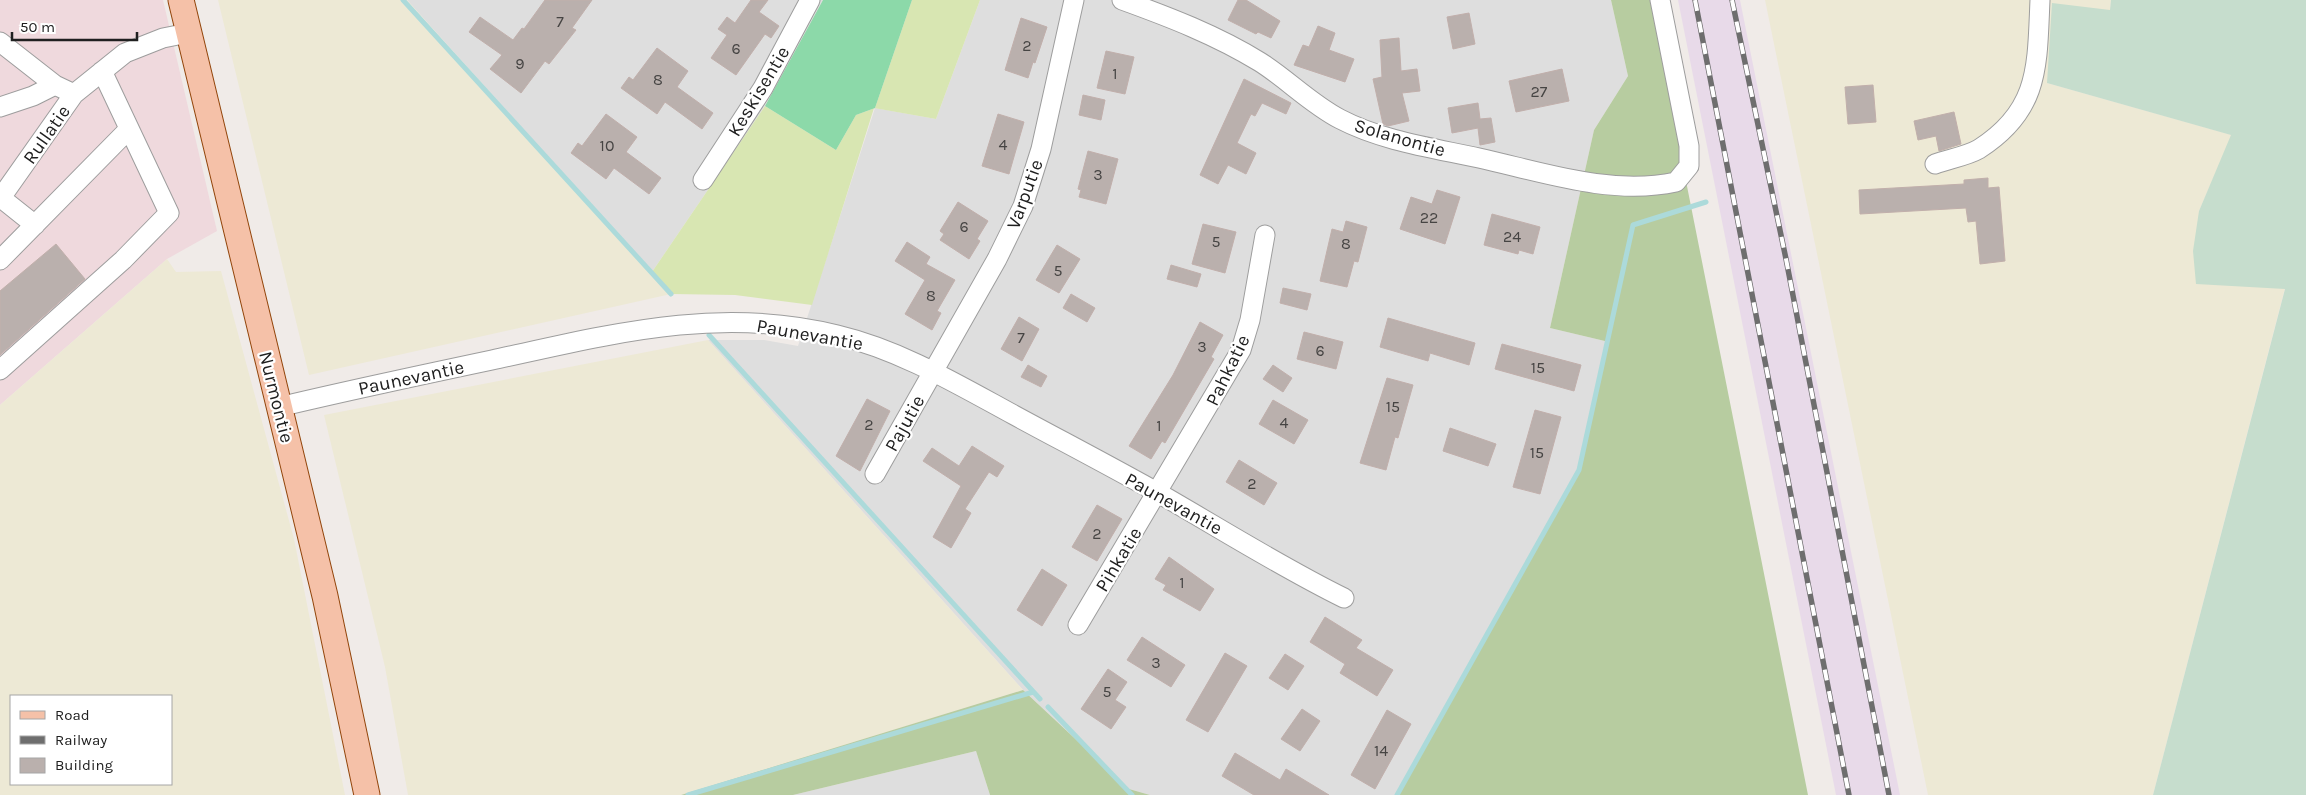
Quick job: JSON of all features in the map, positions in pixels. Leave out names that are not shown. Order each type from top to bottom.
[{"type":"main road","name":"Nurmontie","points":[[181,0],[325,596],[367,795]]},
{"type":"street","name":"Keskisentie","points":[[703,180],[763,88],[810,0]]},
{"type":"street","name":"Varputie","points":[[932,371],[997,259],[1023,206],[1041,149],[1074,0]]},
{"type":"street","name":"Solanontie","points":[[1122,0],[1188,24],[1260,62],[1339,119],[1363,129],[1413,144],[1599,185],[1656,187],[1676,182],[1689,166],[1689,146],[1660,0]]},
{"type":"street","points":[[1935,164],[1978,150],[2014,120],[2030,92],[2037,57],[2040,0]]},
{"type":"street","name":"Rullatie","points":[[0,199],[74,94],[125,54],[163,38],[188,33]]},
{"type":"street","points":[[0,42],[55,85],[74,94]]},
{"type":"street","points":[[0,370],[108,273],[169,213],[102,71]]},
{"type":"street","points":[[0,107],[33,96],[55,85]]},
{"type":"street","points":[[0,260],[129,129]]},
{"type":"street","points":[[0,199],[35,225]]},
{"type":"street","name":"Pahkatie","points":[[1158,493],[1241,350],[1250,320],[1264,235]]},
{"type":"street","name":"Paunevantie","points":[[279,406],[588,339],[663,326],[728,321],[784,325],[836,334],[882,348],[932,371],[1158,493],[1316,584],[1344,598]]},
{"type":"street","name":"Pajutie","points":[[875,474],[932,371]]},
{"type":"street","name":"Pihkatie","points":[[1078,625],[1158,493]]},
{"type":"shaded area","points":[[0,0],[163,0],[217,231],[167,259],[0,405]]},
{"type":"shaded area","points":[[218,0],[407,0],[671,294],[309,375]]},
{"type":"shaded area","points":[[407,0],[823,0],[765,106],[652,272]]},
{"type":"shaded area","points":[[980,0],[1611,0],[1628,76],[1594,130],[1550,328],[1609,342],[1579,470],[1397,795],[1150,795],[1129,789],[1023,690],[708,340],[764,340],[798,346],[875,108],[936,119]]},
{"type":"shaded area","points":[[1678,0],[1740,0],[1900,795],[1836,795]]},
{"type":"shaded area","points":[[1765,0],[2111,0],[2110,11],[2047,83],[2232,135],[2199,211],[2285,288],[2153,795],[1928,795]]},
{"type":"shaded area","points":[[167,259],[176,272],[221,271],[294,539],[345,795],[0,795],[0,405]]},
{"type":"shaded area","points":[[708,340],[1023,690],[681,795],[408,795],[385,667],[324,415]]},
{"type":"shaded area","points":[[976,751],[990,795],[793,795]]},
{"type":"green space","points":[[823,0],[912,0],[875,108],[856,115],[836,150],[765,106]]},
{"type":"green space","points":[[912,0],[980,0],[936,119],[875,108]]},
{"type":"green space","points":[[1611,0],[1650,0],[1808,795],[1397,795],[1579,470],[1609,342],[1550,328],[1594,130],[1628,76]]},
{"type":"green space","points":[[2111,0],[2306,0],[2306,795],[2153,795],[2285,289],[2196,284],[2193,251],[2199,211],[2231,135],[2047,83],[2052,3],[2110,10]]},
{"type":"green space","points":[[765,106],[836,150],[856,115],[874,108],[812,305],[735,295],[671,294],[652,272]]},
{"type":"green space","points":[[1023,690],[1129,789],[1150,795],[990,795],[976,751],[793,795],[681,795]]},
{"type":"building","points":[[545,0],[592,0],[572,28],[576,30],[549,64],[545,61],[521,93],[490,69],[502,55],[469,32],[480,17],[513,40],[522,28],[524,29]]},
{"type":"building","points":[[751,0],[768,0],[759,12],[779,26],[771,38],[765,34],[736,75],[711,58],[727,35],[718,29],[727,17],[735,23]]},
{"type":"building","points":[[1238,0],[1246,0],[1280,21],[1271,38],[1258,32],[1256,34],[1228,20]]},
{"type":"building","points":[[1469,13],[1475,44],[1453,49],[1447,17]]},
{"type":"building","points":[[1021,18],[1047,27],[1028,78],[1005,70]]},
{"type":"building","points":[[1318,26],[1335,33],[1329,50],[1354,59],[1345,82],[1294,65],[1303,45],[1309,47]]},
{"type":"building","points":[[1399,38],[1401,71],[1417,69],[1420,91],[1402,93],[1409,121],[1388,126],[1383,124],[1373,79],[1382,77],[1380,40]]},
{"type":"building","points":[[657,48],[688,71],[677,87],[713,113],[702,129],[665,102],[657,114],[621,88],[629,77],[633,80]]},
{"type":"building","points":[[1106,51],[1134,57],[1125,94],[1097,88]]},
{"type":"building","points":[[1562,69],[1569,101],[1516,112],[1509,81]]},
{"type":"building","points":[[1244,79],[1291,103],[1286,114],[1262,103],[1255,116],[1251,114],[1237,143],[1256,153],[1246,174],[1228,165],[1218,184],[1200,175]]},
{"type":"building","points":[[1873,85],[1876,122],[1848,124],[1845,87]]},
{"type":"building","points":[[1083,95],[1105,100],[1101,120],[1079,115]]},
{"type":"building","points":[[1478,103],[1480,119],[1491,118],[1495,142],[1480,145],[1478,128],[1452,133],[1448,108]]},
{"type":"building","points":[[1954,112],[1961,144],[1939,151],[1936,136],[1918,140],[1914,121]]},
{"type":"building","points":[[606,114],[637,137],[626,152],[661,178],[649,194],[614,168],[606,179],[571,153],[578,143],[582,146]]},
{"type":"building","points":[[998,114],[1024,122],[1009,174],[982,166]]},
{"type":"building","points":[[1088,151],[1118,159],[1106,204],[1079,197],[1081,190],[1078,189]]},
{"type":"building","points":[[1988,178],[1988,188],[1999,187],[2005,261],[1980,264],[1976,221],[1968,222],[1966,208],[1860,214],[1859,190],[1964,184],[1964,180]]},
{"type":"building","points":[[1437,190],[1460,197],[1445,244],[1400,229],[1411,197],[1432,204]]},
{"type":"building","points":[[958,202],[988,221],[977,239],[980,241],[969,259],[940,240],[944,234],[940,231]]},
{"type":"building","points":[[1492,214],[1540,227],[1533,254],[1519,250],[1518,254],[1484,245]]},
{"type":"building","points":[[1346,221],[1367,227],[1358,262],[1354,261],[1347,287],[1320,281],[1332,229],[1343,232]]},
{"type":"building","points":[[1203,224],[1236,232],[1225,273],[1192,264]]},
{"type":"building","points":[[907,242],[930,257],[926,264],[955,280],[937,311],[941,313],[932,330],[905,314],[925,280],[895,261]]},
{"type":"building","points":[[56,244],[85,279],[0,355],[0,291]]},
{"type":"building","points":[[1057,245],[1080,259],[1059,293],[1036,280]]},
{"type":"building","points":[[1171,265],[1201,274],[1197,287],[1167,279]]},
{"type":"building","points":[[1283,288],[1311,294],[1307,310],[1280,303]]},
{"type":"building","points":[[1071,294],[1095,308],[1087,322],[1063,308]]},
{"type":"building","points":[[1019,317],[1039,329],[1022,361],[1001,349]]},
{"type":"building","points":[[1388,318],[1475,343],[1469,365],[1430,353],[1428,361],[1380,347]]},
{"type":"building","points":[[1200,322],[1223,335],[1211,357],[1214,359],[1165,443],[1162,441],[1151,459],[1129,446],[1173,375]]},
{"type":"building","points":[[1304,332],[1343,342],[1336,369],[1297,359]]},
{"type":"building","points":[[1502,344],[1581,365],[1574,391],[1495,369]]},
{"type":"building","points":[[1028,365],[1047,376],[1041,387],[1021,377]]},
{"type":"building","points":[[1273,365],[1292,378],[1283,392],[1263,379]]},
{"type":"building","points":[[1387,378],[1413,385],[1398,438],[1395,437],[1386,470],[1360,463]]},
{"type":"building","points":[[867,399],[890,411],[860,471],[836,456]]},
{"type":"building","points":[[1273,400],[1308,420],[1294,444],[1259,424]]},
{"type":"building","points":[[1535,410],[1561,417],[1540,494],[1513,487]]},
{"type":"building","points":[[1450,428],[1496,444],[1488,466],[1443,451]]},
{"type":"building","points":[[972,446],[1004,466],[997,477],[989,472],[965,509],[971,513],[951,548],[933,537],[961,486],[923,461],[932,448],[959,466]]},
{"type":"building","points":[[1239,460],[1277,483],[1264,505],[1226,482]]},
{"type":"building","points":[[1097,505],[1122,519],[1097,561],[1072,547]]},
{"type":"building","points":[[1169,557],[1214,589],[1200,611],[1163,590],[1166,585],[1155,579]]},
{"type":"building","points":[[1042,569],[1067,585],[1042,626],[1017,610]]},
{"type":"building","points":[[1325,617],[1362,640],[1356,648],[1393,670],[1377,696],[1340,673],[1345,664],[1310,642]]},
{"type":"building","points":[[1142,637],[1185,665],[1171,687],[1127,660]]},
{"type":"building","points":[[1225,653],[1247,666],[1208,732],[1186,720]]},
{"type":"building","points":[[1285,654],[1304,666],[1288,690],[1269,678]]},
{"type":"building","points":[[1108,669],[1127,682],[1115,700],[1126,707],[1111,729],[1081,709]]},
{"type":"building","points":[[1302,709],[1320,721],[1300,751],[1281,739]]},
{"type":"building","points":[[1387,710],[1411,724],[1375,789],[1351,775]]},
{"type":"building","points":[[1235,753],[1280,780],[1286,769],[1329,795],[1254,795],[1222,776]]},
{"type":"waterway","points":[[403,0],[671,294]]},
{"type":"waterway","points":[[1397,795],[1579,470],[1633,225],[1706,202]]},
{"type":"waterway","points":[[709,335],[1040,699]]},
{"type":"waterway","points":[[688,795],[1033,692]]},
{"type":"waterway","points":[[1048,707],[1132,795]]},
{"type":"railway","points":[[1695,0],[1849,795]]},
{"type":"railway","points":[[1732,0],[1786,259],[1889,795]]}]
